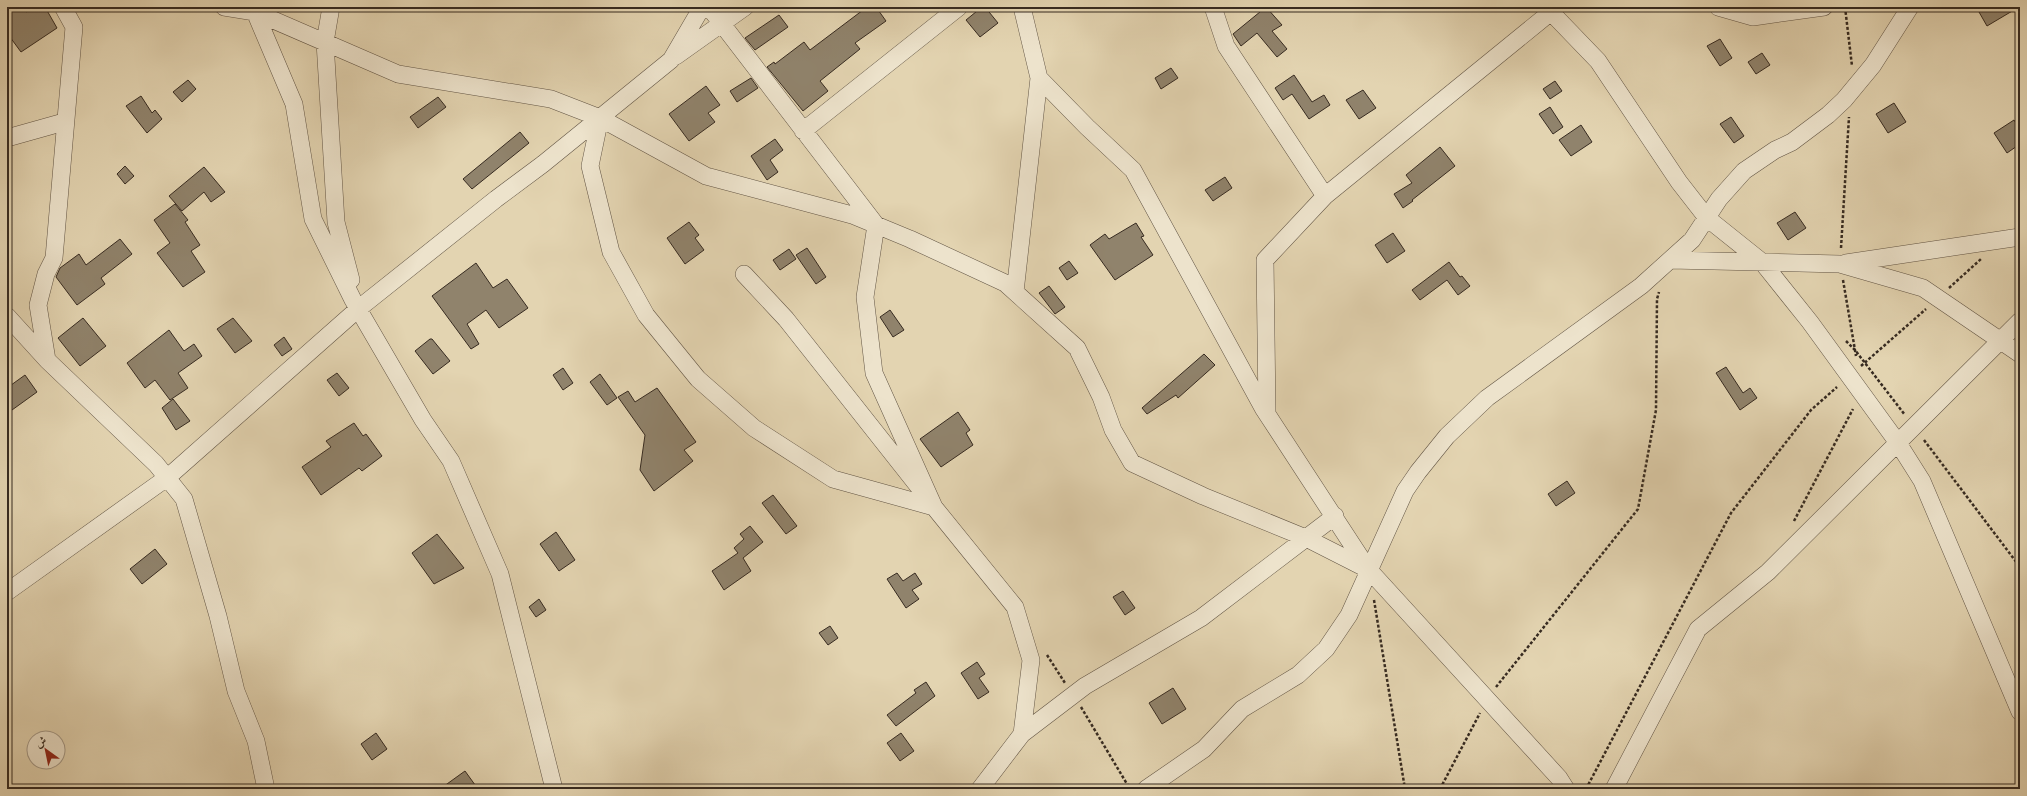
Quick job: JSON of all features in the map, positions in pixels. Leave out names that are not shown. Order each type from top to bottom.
[{"type":"street","points":[[47,360],[38,305],[46,274],[54,258],[64,122],[74,27],[62,7]]},
{"type":"street","points":[[224,7],[254,9],[398,74],[551,99],[600,118],[706,176],[852,215],[1005,283],[1078,348],[1101,397],[1113,430],[1132,463],[1203,496],[1306,538],[1369,570]]},
{"type":"street","points":[[331,7],[325,42],[336,222],[358,309]]},
{"type":"street","points":[[671,60],[702,7]]},
{"type":"street","points":[[709,7],[876,225],[865,297],[874,373],[934,507]]},
{"type":"street","points":[[7,592],[168,478],[358,309],[671,60],[745,7]]},
{"type":"street","points":[[803,130],[959,7]]},
{"type":"street","points":[[1014,292],[1039,78],[1022,7]]},
{"type":"street","points":[[1213,7],[1226,46],[1326,196]]},
{"type":"street","points":[[1718,7],[1753,17],[1824,7]]},
{"type":"street","points":[[1146,789],[1204,749],[1242,709],[1284,685],[1312,664],[1338,633],[1349,615],[1405,491],[1447,436],[1487,398],[1641,286],[1692,240],[1731,184],[1744,171],[1759,160],[1792,142],[1810,130],[1851,92],[1873,65],[1910,7]]},
{"type":"street","points":[[254,9],[294,104],[313,219],[358,309],[423,420],[451,462],[500,574],[554,789]]},
{"type":"street","points":[[1267,412],[1265,260],[1326,196],[1548,10],[1598,61],[1679,182],[1707,218],[1762,262],[1810,322],[1898,443],[1922,480],[2020,712]]},
{"type":"street","points":[[1039,78],[1087,127],[1133,170],[1267,412],[1369,570],[1559,778],[1566,789]]},
{"type":"street","points":[[600,118],[590,166],[611,252],[646,315],[698,379],[754,428],[833,479],[934,507]]},
{"type":"street","points":[[7,138],[64,122]]},
{"type":"street","points":[[1670,260],[1840,264],[2020,237]]},
{"type":"street","points":[[1840,264],[1923,288],[2020,354]]},
{"type":"street","points":[[744,274],[786,319],[1015,607],[1031,660],[1022,734]]},
{"type":"street","points":[[7,316],[47,360],[156,464],[184,499],[218,616],[236,691],[256,741],[266,789]]},
{"type":"street","points":[[1614,789],[1698,629],[1768,572],[2020,321]]},
{"type":"street","points":[[980,789],[1022,734],[1085,686],[1201,618],[1334,516]]},
{"type":"path","points":[[1845,7],[1852,72],[1840,264],[1858,369],[1982,259]]},
{"type":"path","points":[[1440,789],[1487,699],[1638,509],[1656,410],[1657,299],[1661,286]]},
{"type":"path","points":[[1843,339],[1855,350],[2020,567]]},
{"type":"path","points":[[1586,789],[1731,513],[1811,410],[1850,376]]},
{"type":"path","points":[[1793,524],[1862,392]]},
{"type":"path","points":[[1369,570],[1405,789]]},
{"type":"building","points":[[15,7],[23,7],[26,12],[34,7],[45,7],[57,28],[21,52],[7,33],[7,12]]},
{"type":"building","points":[[867,7],[876,7],[886,21],[855,43],[860,49],[820,81],[828,91],[803,111],[767,67],[774,62],[775,64],[804,42],[810,50]]},
{"type":"building","points":[[982,7],[985,7],[998,23],[980,37],[966,20]]},
{"type":"building","points":[[1266,7],[1282,25],[1272,31],[1287,49],[1277,57],[1257,33],[1241,46],[1233,34]]},
{"type":"building","points":[[1988,7],[2019,7],[1987,26],[1979,12]]},
{"type":"building","points":[[779,15],[788,27],[755,50],[745,38]]},
{"type":"building","points":[[1720,39],[1732,58],[1720,66],[1707,46]]},
{"type":"building","points":[[1762,53],[1770,65],[1756,74],[1748,62]]},
{"type":"building","points":[[1171,68],[1178,78],[1161,89],[1155,78]]},
{"type":"building","points":[[1294,75],[1312,102],[1324,95],[1330,105],[1309,119],[1292,94],[1283,100],[1275,88]]},
{"type":"building","points":[[751,78],[758,88],[737,102],[730,91]]},
{"type":"building","points":[[188,80],[196,89],[182,102],[173,92]]},
{"type":"building","points":[[1555,81],[1562,91],[1550,99],[1543,89]]},
{"type":"building","points":[[706,86],[720,105],[708,113],[715,122],[689,141],[669,114]]},
{"type":"building","points":[[1363,90],[1376,108],[1359,119],[1346,100]]},
{"type":"building","points":[[141,96],[152,113],[155,110],[162,119],[147,133],[126,106]]},
{"type":"building","points":[[438,97],[446,107],[418,128],[410,117]]},
{"type":"building","points":[[1894,103],[1906,122],[1888,133],[1876,114]]},
{"type":"building","points":[[1550,107],[1563,127],[1553,134],[1539,114]]},
{"type":"building","points":[[1731,117],[1744,136],[1734,143],[1720,124]]},
{"type":"building","points":[[2014,120],[2020,130],[2020,144],[2007,153],[1994,133]]},
{"type":"building","points":[[1581,125],[1592,142],[1571,156],[1559,140]]},
{"type":"building","points":[[520,132],[529,143],[472,189],[463,179]]},
{"type":"building","points":[[775,139],[783,150],[770,160],[778,172],[767,180],[751,156]]},
{"type":"building","points":[[1440,147],[1455,166],[1403,208],[1394,194],[1412,183],[1406,175]]},
{"type":"building","points":[[125,166],[134,176],[125,184],[117,174]]},
{"type":"building","points":[[204,167],[225,192],[211,202],[204,192],[182,211],[169,196]]},
{"type":"building","points":[[1225,177],[1232,188],[1213,201],[1205,190]]},
{"type":"building","points":[[175,204],[188,220],[185,222],[200,245],[191,251],[205,272],[183,287],[157,253],[170,243],[154,220]]},
{"type":"building","points":[[1795,212],[1806,228],[1788,240],[1777,223]]},
{"type":"building","points":[[689,222],[699,235],[695,238],[704,250],[685,264],[667,238]]},
{"type":"building","points":[[1136,223],[1144,236],[1141,237],[1153,255],[1115,280],[1090,245],[1105,234],[1109,239]]},
{"type":"building","points":[[1393,233],[1405,251],[1387,263],[1375,245]]},
{"type":"building","points":[[120,239],[132,254],[101,278],[105,284],[77,305],[56,277],[60,268],[79,254],[86,265]]},
{"type":"building","points":[[807,248],[826,277],[816,284],[796,255]]},
{"type":"building","points":[[789,249],[796,259],[780,270],[773,260]]},
{"type":"building","points":[[1069,261],[1078,273],[1067,280],[1059,268]]},
{"type":"building","points":[[1449,262],[1460,277],[1462,276],[1470,286],[1458,295],[1447,280],[1420,300],[1412,290]]},
{"type":"building","points":[[476,263],[493,288],[507,279],[528,308],[499,328],[486,310],[467,324],[479,344],[471,349],[432,296]]},
{"type":"building","points":[[1049,286],[1065,307],[1055,314],[1039,293]]},
{"type":"building","points":[[890,310],[904,330],[893,337],[880,317]]},
{"type":"building","points":[[83,318],[106,346],[80,366],[58,338]]},
{"type":"building","points":[[233,318],[252,341],[235,353],[217,329]]},
{"type":"building","points":[[169,330],[184,351],[194,344],[202,356],[178,373],[188,388],[170,400],[155,380],[145,388],[127,363]]},
{"type":"building","points":[[284,337],[292,349],[282,356],[274,345]]},
{"type":"building","points":[[432,339],[450,361],[433,374],[415,351]]},
{"type":"building","points":[[1204,354],[1215,365],[1178,398],[1176,395],[1147,414],[1142,408]]},
{"type":"building","points":[[1726,367],[1743,393],[1750,388],[1757,398],[1740,410],[1716,373]]},
{"type":"building","points":[[563,368],[573,383],[563,390],[553,375]]},
{"type":"building","points":[[337,373],[349,388],[339,396],[327,380]]},
{"type":"building","points":[[600,374],[617,398],[607,405],[590,382]]},
{"type":"building","points":[[25,375],[37,392],[12,410],[7,403],[7,388]]},
{"type":"building","points":[[657,388],[696,442],[684,450],[693,461],[654,491],[640,470],[645,435],[618,397],[628,391],[635,402]]},
{"type":"building","points":[[173,399],[190,421],[176,430],[162,408]]},
{"type":"building","points":[[958,412],[970,430],[966,433],[973,445],[941,467],[920,439]]},
{"type":"building","points":[[354,423],[363,436],[366,434],[382,456],[362,471],[359,468],[321,495],[302,467],[331,447],[326,441]]},
{"type":"building","points":[[1567,481],[1575,493],[1556,506],[1548,494]]},
{"type":"building","points":[[773,495],[797,526],[786,534],[762,503]]},
{"type":"building","points":[[750,526],[763,542],[743,558],[751,571],[724,590],[712,571],[738,553],[734,548],[744,539],[740,534]]},
{"type":"building","points":[[556,532],[575,560],[559,571],[540,544]]},
{"type":"building","points":[[437,534],[464,568],[434,584],[412,553]]},
{"type":"building","points":[[155,549],[167,564],[142,584],[130,569]]},
{"type":"building","points":[[897,573],[903,581],[915,573],[922,584],[912,590],[919,599],[906,608],[887,579]]},
{"type":"building","points":[[1123,591],[1135,608],[1125,615],[1113,597]]},
{"type":"building","points":[[539,599],[546,610],[536,617],[529,607]]},
{"type":"building","points":[[830,626],[838,638],[828,645],[819,633]]},
{"type":"building","points":[[977,662],[985,674],[979,678],[989,692],[978,699],[961,673]]},
{"type":"building","points":[[926,682],[935,696],[896,726],[887,715],[916,693],[914,690]]},
{"type":"building","points":[[1173,688],[1186,709],[1162,724],[1149,703]]},
{"type":"building","points":[[376,733],[387,749],[372,760],[361,744]]},
{"type":"building","points":[[901,733],[914,751],[900,761],[887,743]]},
{"type":"building","points":[[465,771],[478,789],[440,789]]}]
